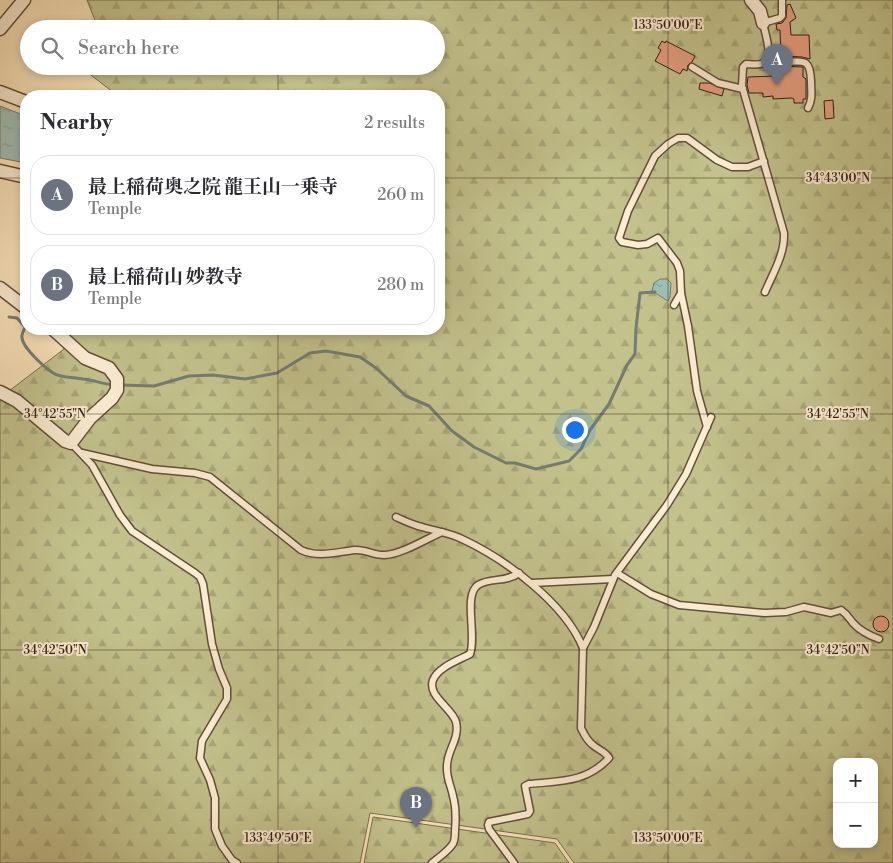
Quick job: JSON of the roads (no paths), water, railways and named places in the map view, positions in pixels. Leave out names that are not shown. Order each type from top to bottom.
[{"type":"street","points":[[0,29],[24,0]]},
{"type":"street","points":[[751,0],[760,11],[763,23]]},
{"type":"street","points":[[0,92],[20,100]]},
{"type":"street","points":[[0,171],[20,176]]},
{"type":"street","points":[[0,288],[20,303]]},
{"type":"street","points":[[0,392],[17,401],[65,441],[71,443],[90,418],[112,398],[117,390],[117,380],[109,368],[85,358],[60,335]]},
{"type":"lane","points":[[765,292],[782,254],[785,244],[784,233],[743,89],[743,67],[746,64],[761,65],[765,62],[769,54],[763,23],[782,16],[782,0]]},
{"type":"lane","points":[[769,54],[778,61],[797,60],[806,63],[810,68],[812,98],[808,108]]},
{"type":"lane","points":[[692,67],[718,83],[743,89]]},
{"type":"lane","points":[[707,427],[697,391],[688,326],[681,293],[680,271],[658,238],[647,244],[638,245],[622,242],[619,238],[628,211],[655,156],[678,138],[687,138],[717,160],[732,167],[748,167],[764,161]]},
{"type":"lane","points":[[674,305],[681,293]]},
{"type":"lane","points":[[514,863],[489,829],[489,822],[528,814],[530,811],[525,786],[572,780],[588,775],[602,766],[609,758],[607,754],[591,744],[581,728],[583,648],[594,627],[615,576],[662,512],[686,474],[711,416]]},
{"type":"lane","points":[[71,443],[92,465],[120,515],[132,531],[195,573],[203,584],[212,644],[227,688],[227,699],[202,741],[200,758],[210,780],[215,798],[215,829],[222,846],[232,860],[237,863]]},
{"type":"lane","points":[[80,453],[152,469],[195,473],[210,477],[293,544],[310,554],[364,550],[375,556],[387,555],[442,532]]},
{"type":"lane","points":[[396,517],[468,542],[519,573],[532,583],[555,607],[578,638],[583,648]]},
{"type":"lane","points":[[432,863],[453,845],[455,837],[454,797],[447,773],[447,763],[457,734],[455,719],[450,710],[432,689],[433,681],[441,671],[470,654],[474,645],[470,609],[472,591],[476,586],[484,582],[511,579],[519,573]]},
{"type":"lane","points":[[532,583],[615,576],[664,601],[679,605],[765,614],[786,612],[804,607],[831,613],[841,610],[865,634],[878,639]]},
{"type":"water","points":[[0,106],[20,114],[20,162],[0,158]]},
{"type":"water","points":[[660,279],[667,279],[671,283],[668,301],[652,291],[654,283]]},
{"type":"waterway","points":[[120,385],[154,386],[189,376],[213,375],[245,379],[277,373],[310,353],[326,351],[360,357],[376,368],[406,396],[429,406],[452,431],[474,447],[506,463],[515,463],[536,469],[569,461],[581,449],[590,430],[609,404],[627,365],[635,354],[640,293],[655,292]]},
{"type":"waterway","points":[[9,317],[17,318],[20,321]]},
{"type":"waterway","points":[[22,335],[23,342],[30,352],[56,375],[114,385]]},
{"type":"place","name":"最上稲荷奥之院 龍王山一乗寺","points":[[777,85]]},
{"type":"place","name":"最上稲荷山 妙教寺","points":[[416,828]]}]
